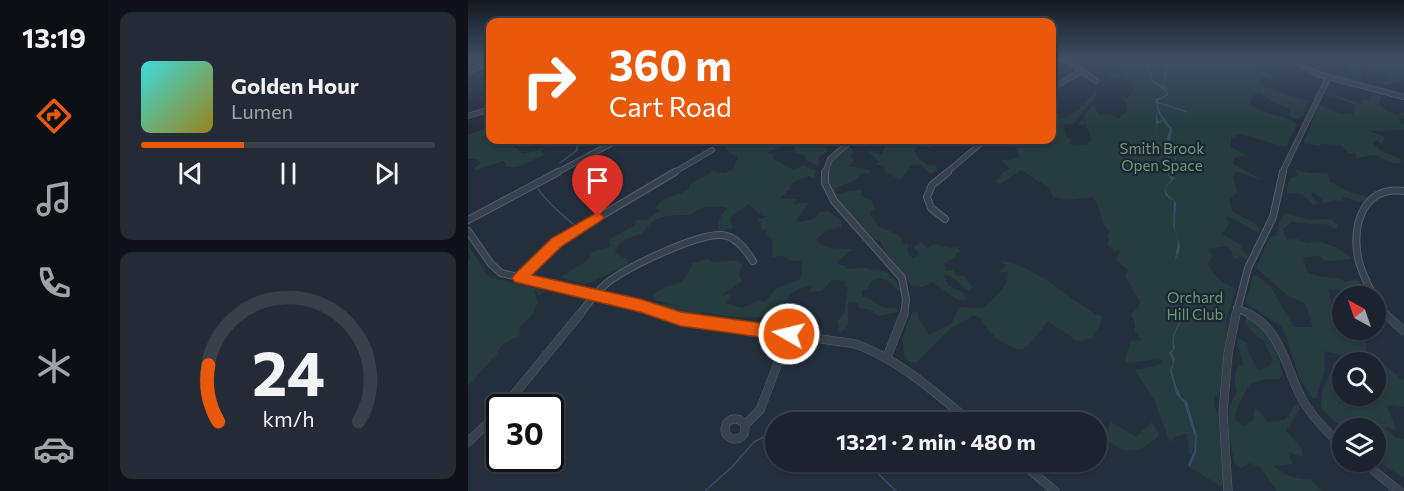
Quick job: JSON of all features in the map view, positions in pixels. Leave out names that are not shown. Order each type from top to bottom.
[{"type":"street","points":[[1228,491],[1223,412],[1228,354],[1237,308],[1248,267],[1273,217],[1282,174],[1326,82]]},
{"type":"street","points":[[1349,82],[1377,87],[1404,98]]},
{"type":"street","points":[[468,116],[486,110]]},
{"type":"street","points":[[468,220],[610,144]]},
{"type":"street","points":[[846,144],[836,151],[827,165],[823,178],[826,190],[902,278],[907,290],[906,313],[887,357]]},
{"type":"street","points":[[945,219],[931,209],[926,202],[926,194],[932,185],[980,144]]},
{"type":"street","points":[[520,278],[542,255],[564,237],[712,150]]},
{"type":"street","points":[[1370,286],[1358,257],[1358,233],[1363,210],[1374,193],[1386,188],[1402,190]]},
{"type":"street","points":[[468,231],[498,271],[520,278],[596,295],[681,319],[856,344],[904,367],[959,412]]},
{"type":"street","points":[[515,394],[596,295],[615,276],[693,240],[710,235],[721,235],[734,239],[753,261]]},
{"type":"street","points":[[1237,308],[1261,319],[1274,333],[1303,400],[1332,436]]},
{"type":"street","points":[[1386,316],[1404,331]]},
{"type":"street","points":[[746,424],[760,410],[789,334]]},
{"type":"street","points":[[468,442],[486,425]]},
{"type":"street","points":[[1032,472],[1055,491]]},
{"type":"street","points":[[1375,472],[1399,491]]},
{"type":"green space","points":[[1131,82],[1260,82],[1260,85],[1309,101],[1303,116],[1297,119],[1289,116],[1290,109],[1274,103],[1259,92],[1249,102],[1259,110],[1297,124],[1286,147],[1241,134],[1231,138],[1231,147],[1246,155],[1234,158],[1233,164],[1264,181],[1239,172],[1235,172],[1233,178],[1238,191],[1230,199],[1232,211],[1257,225],[1260,230],[1258,233],[1228,216],[1226,219],[1230,223],[1222,234],[1241,245],[1242,250],[1248,255],[1247,260],[1239,255],[1238,260],[1234,258],[1231,250],[1226,246],[1209,249],[1212,257],[1207,263],[1219,279],[1236,289],[1226,320],[1228,325],[1219,397],[1215,396],[1214,405],[1218,416],[1224,481],[1221,487],[1190,467],[1196,453],[1196,429],[1187,401],[1180,395],[1172,371],[1174,364],[1172,353],[1175,348],[1172,337],[1173,349],[1170,355],[1172,379],[1192,422],[1194,442],[1192,455],[1189,452],[1187,433],[1175,437],[1170,442],[1154,400],[1135,370],[1159,365],[1162,362],[1158,359],[1128,363],[1125,360],[1131,341],[1141,340],[1135,331],[1131,314],[1138,308],[1140,301],[1125,277],[1128,270],[1116,260],[1121,250],[1114,251],[1107,244],[1109,240],[1107,235],[1110,232],[1103,222],[1095,201],[1092,197],[1067,200],[1053,197],[1049,188],[1021,170],[1000,184],[995,182],[1003,172],[1010,169],[1001,160],[1020,157],[1014,144],[1056,144],[1056,119],[1071,115],[1097,90],[1091,103],[1073,124],[1064,125],[1065,135],[1071,139],[1069,144],[1087,145],[1092,140],[1085,124],[1078,126],[1087,111],[1094,105],[1099,115],[1107,114],[1119,118],[1128,110],[1126,102],[1120,99],[1128,98],[1133,92]]},
{"type":"green space","points":[[1377,82],[1399,82],[1382,85]]},
{"type":"green space","points":[[1323,93],[1361,104],[1362,99],[1371,100],[1369,97],[1378,93],[1381,96],[1379,104],[1387,111],[1397,115],[1404,112],[1404,115],[1398,119],[1404,125],[1404,130],[1370,131],[1385,137],[1382,145],[1376,140],[1373,143],[1381,151],[1401,159],[1402,163],[1392,163],[1374,155],[1356,158],[1357,154],[1349,153],[1341,145],[1321,144],[1319,146],[1303,143],[1319,105],[1341,114],[1353,114],[1356,105]]},
{"type":"green space","points":[[486,128],[486,144],[510,144],[523,153],[537,151],[554,144],[540,150],[544,155],[517,167],[506,167],[503,161],[476,170],[475,168],[481,163],[476,159],[468,159],[468,135]]},
{"type":"green space","points":[[724,144],[818,144],[827,148],[827,152],[819,157],[818,166],[805,160],[805,156],[796,152],[793,145],[779,147],[767,153],[773,154],[772,158],[794,170],[804,165],[817,172],[814,174],[815,179],[809,176],[797,180],[780,198],[798,199],[794,204],[809,202],[797,219],[800,222],[814,219],[820,212],[829,211],[841,221],[841,227],[827,230],[816,239],[817,242],[829,247],[852,249],[836,263],[846,267],[844,269],[868,268],[890,275],[897,283],[901,293],[890,282],[881,278],[870,282],[867,289],[862,290],[862,297],[885,308],[897,308],[898,312],[878,316],[871,310],[859,308],[857,302],[848,302],[848,326],[840,333],[837,321],[844,314],[848,289],[845,285],[846,281],[832,280],[822,291],[809,292],[812,286],[801,288],[787,299],[779,314],[769,316],[740,317],[702,312],[699,315],[679,312],[651,302],[687,308],[654,300],[653,295],[680,282],[693,263],[707,259],[714,262],[737,260],[742,265],[739,275],[742,281],[721,296],[729,293],[731,297],[726,303],[742,308],[759,300],[765,302],[776,289],[800,279],[801,261],[793,261],[782,256],[772,257],[773,240],[766,234],[767,230],[761,229],[761,222],[757,220],[769,216],[762,216],[749,204],[732,215],[730,220],[733,228],[719,231],[720,220],[727,209],[725,207],[707,207],[690,215],[659,218],[642,233],[619,244],[615,252],[628,260],[627,265],[590,283],[584,284],[561,277],[588,260],[592,252],[611,246],[609,240],[634,225],[637,220],[647,220],[660,211],[656,209],[665,199],[687,190],[691,184],[712,171],[724,173],[732,170],[738,157],[729,152]]},
{"type":"green space","points":[[886,144],[897,146],[930,144],[934,148],[918,146],[914,151],[923,162],[935,165],[938,170],[930,174],[921,165],[911,166],[900,180],[885,171],[883,165],[876,165],[880,162],[867,152],[881,155]]},
{"type":"green space","points":[[849,146],[854,153],[850,155],[854,160],[849,166],[869,170],[871,173],[861,174],[858,179],[835,188],[836,193],[840,195],[848,191],[863,190],[860,195],[871,200],[876,210],[870,212],[873,219],[880,227],[898,235],[902,239],[901,243],[908,245],[908,253],[912,258],[919,254],[914,247],[921,242],[928,248],[934,244],[950,248],[957,247],[960,252],[955,253],[956,258],[944,263],[946,271],[953,270],[956,275],[964,276],[973,286],[971,290],[969,292],[950,276],[943,275],[949,286],[962,292],[966,300],[958,300],[933,282],[923,287],[912,286],[880,241],[872,238],[841,206],[829,181],[829,169],[835,157]]},
{"type":"green space","points":[[1295,169],[1309,173],[1327,173],[1330,182],[1351,193],[1365,196],[1366,199],[1360,202],[1343,197],[1343,201],[1324,203],[1321,197],[1312,192],[1311,195],[1318,203],[1313,205],[1302,194],[1286,193],[1290,178],[1298,176]]},
{"type":"green space","points":[[1287,213],[1308,220],[1331,219],[1338,226],[1336,229],[1327,225],[1292,222],[1283,229],[1287,240],[1297,239],[1308,243],[1318,241],[1338,248],[1352,258],[1325,261],[1319,256],[1303,257],[1307,271],[1346,282],[1356,279],[1364,286],[1332,286],[1332,289],[1327,290],[1332,304],[1332,340],[1365,340],[1367,349],[1363,352],[1324,351],[1325,368],[1316,398],[1312,398],[1299,378],[1281,326],[1245,303],[1253,276],[1257,276],[1271,287],[1294,327],[1313,327],[1305,303],[1288,296],[1256,268],[1270,237],[1276,235],[1281,217]]},
{"type":"green space","points":[[468,245],[489,277],[546,291],[538,296],[534,291],[538,302],[532,315],[519,328],[519,336],[503,344],[468,386],[468,260],[470,258]]},
{"type":"green space","points":[[1000,261],[1014,264],[1040,276],[1102,317],[1091,339],[1077,341],[1048,321],[1030,344],[1021,350],[997,338],[980,318],[974,315],[949,330],[917,362],[911,363],[905,358],[902,339],[911,313],[917,311],[919,320],[929,335],[952,323],[959,307],[984,308],[1006,284],[1008,272],[1000,272],[1006,265]]},
{"type":"green space","points":[[1246,317],[1263,328],[1270,338],[1279,356],[1275,356],[1279,359],[1283,375],[1280,379],[1265,379],[1250,384],[1238,406],[1235,420],[1244,426],[1253,420],[1255,406],[1267,422],[1282,420],[1287,417],[1294,405],[1299,403],[1300,409],[1286,430],[1301,448],[1304,457],[1289,453],[1292,464],[1274,466],[1291,477],[1311,479],[1321,491],[1277,491],[1260,467],[1250,463],[1240,468],[1235,464],[1229,437],[1228,417],[1232,400],[1237,393],[1235,373],[1243,364],[1237,344],[1238,338],[1247,343],[1249,355],[1258,369],[1269,367],[1273,361],[1264,341],[1253,333],[1245,322]]},
{"type":"green space","points":[[1386,366],[1404,381],[1404,407],[1387,406],[1396,429],[1386,427],[1386,418],[1332,418],[1321,408],[1322,391],[1330,373],[1332,373],[1332,406],[1386,406]]},
{"type":"green space","points":[[1111,422],[1136,437],[1152,422],[1159,434],[1140,449],[1125,450],[1111,443],[1107,438]]},
{"type":"green space","points":[[1386,429],[1395,437],[1404,439],[1404,478],[1386,466]]},
{"type":"water","points":[[1155,82],[1165,87],[1169,95],[1158,100],[1157,103],[1161,114],[1172,129],[1170,141],[1176,148],[1176,163],[1171,164],[1169,170],[1175,178],[1165,188],[1168,195],[1176,202],[1175,227],[1180,246],[1180,250],[1175,260],[1178,239],[1173,226],[1174,201],[1166,196],[1164,188],[1171,180],[1168,173],[1168,157],[1165,148],[1168,149],[1170,162],[1175,162],[1174,148],[1166,142],[1170,129],[1156,107],[1156,99],[1167,94],[1153,83]]},
{"type":"water","points":[[1189,303],[1188,309],[1175,336],[1175,348],[1172,353],[1175,359],[1172,371],[1181,397],[1187,401],[1197,435],[1196,453],[1190,467],[1188,465],[1194,451],[1195,437],[1184,403],[1176,394],[1170,371],[1173,362],[1169,353],[1173,349],[1173,336]]},
{"type":"waterway","points":[[1164,87],[1165,82]]},
{"type":"waterway","points":[[1157,102],[1187,112]]},
{"type":"waterway","points":[[560,163],[577,150],[577,144]]},
{"type":"waterway","points":[[538,189],[573,224]]},
{"type":"waterway","points":[[705,491],[732,467],[754,442],[765,436]]},
{"type":"waterway","points":[[876,472],[896,491]]},
{"type":"route","points":[[598,217],[557,242],[520,278],[640,306],[681,319],[789,334]]},
{"type":"park label","name":"Smith Brook Open Space","points":[[1162,156]]},
{"type":"park label","name":"Orchard Hill Club","points":[[1195,306]]}]
